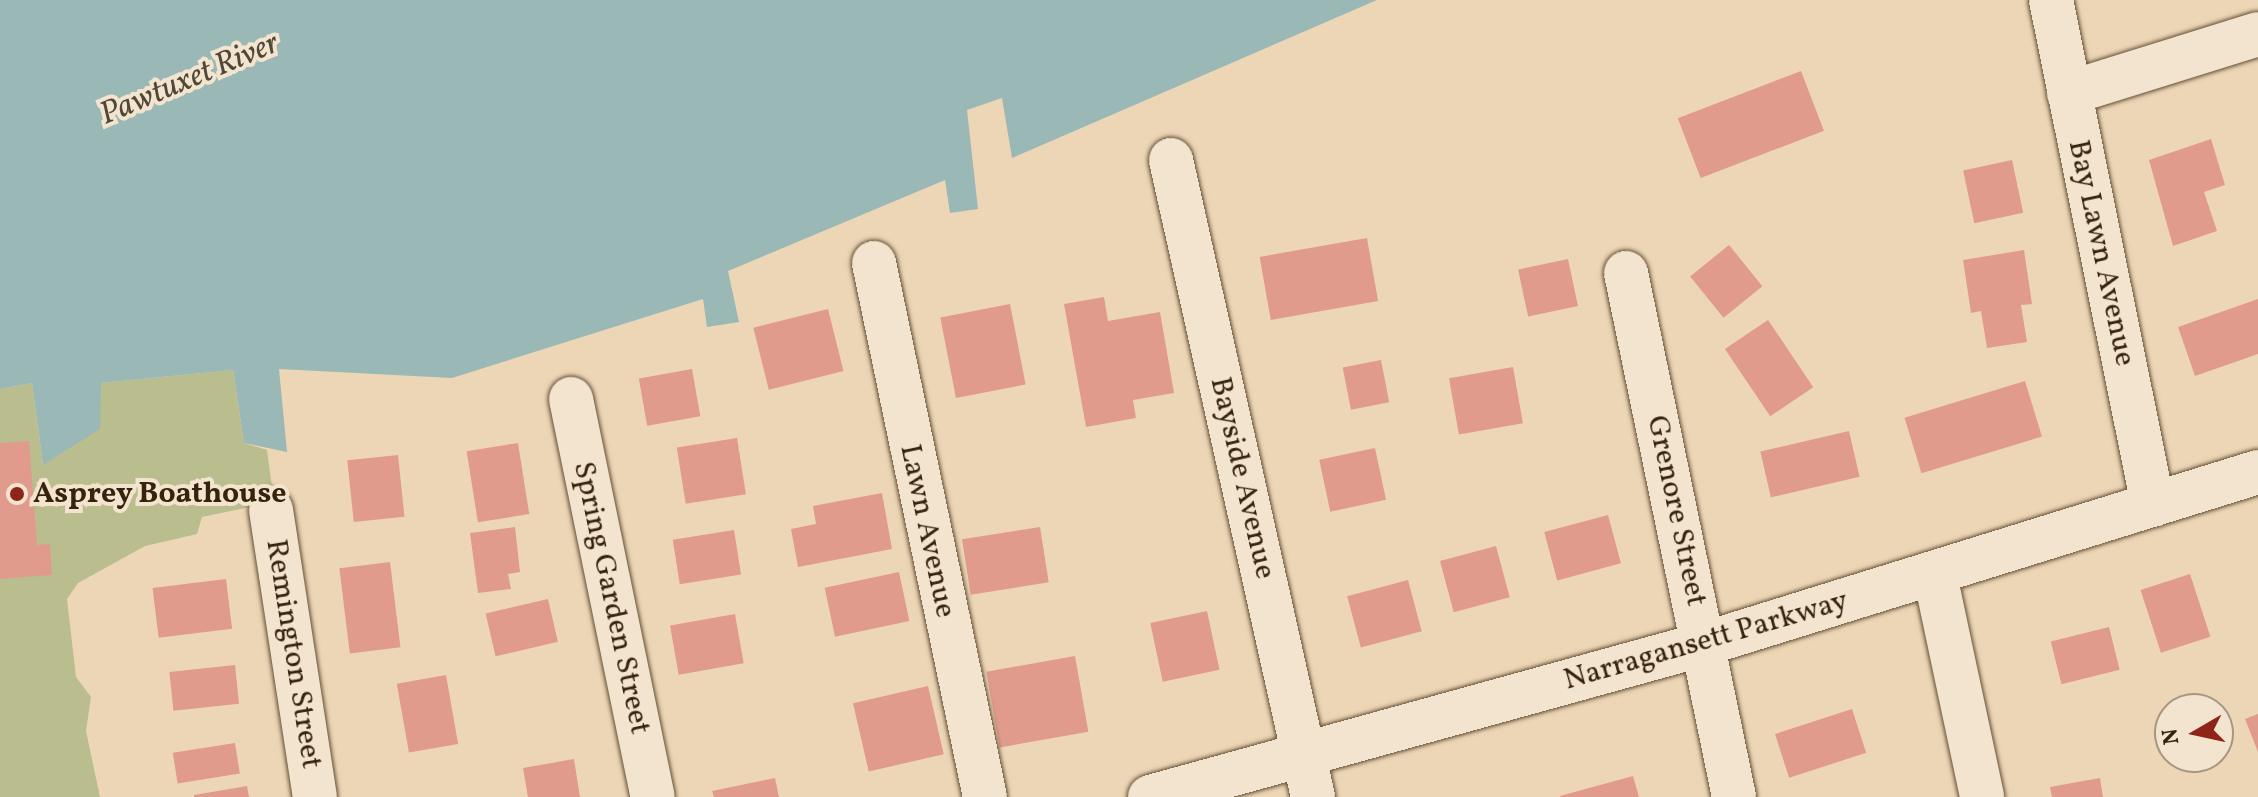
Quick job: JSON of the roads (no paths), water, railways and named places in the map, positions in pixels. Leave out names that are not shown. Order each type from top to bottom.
[{"type":"street","name":"Bay Lawn Avenue","points":[[2051,0],[2153,505]]},
{"type":"street","points":[[2069,93],[2258,34]]},
{"type":"street","name":"Bayside Avenue","points":[[1171,160],[1313,797]]},
{"type":"street","name":"Lawn Avenue","points":[[874,263],[985,797]]},
{"type":"street","name":"Grenore Street","points":[[1626,273],[1734,797]]},
{"type":"street","name":"Spring Garden Street","points":[[571,399],[653,797]]},
{"type":"street","name":"Narragansett Parkway","points":[[1150,797],[1704,644],[1935,575],[2258,472]]},
{"type":"street","name":"Remington Street","points":[[271,510],[315,797]]},
{"type":"street","points":[[1935,575],[1982,797]]},
{"type":"water","name":"Pawtuxet River","points":[[0,0],[1377,0],[1012,158],[1002,98],[967,110],[978,209],[950,213],[945,180],[728,271],[739,322],[707,327],[703,299],[452,378],[279,369],[287,452],[244,443],[233,370],[101,383],[100,429],[43,465],[32,383],[0,389]]},
{"type":"place","name":"Asprey Boathouse","points":[[17,494]]}]
